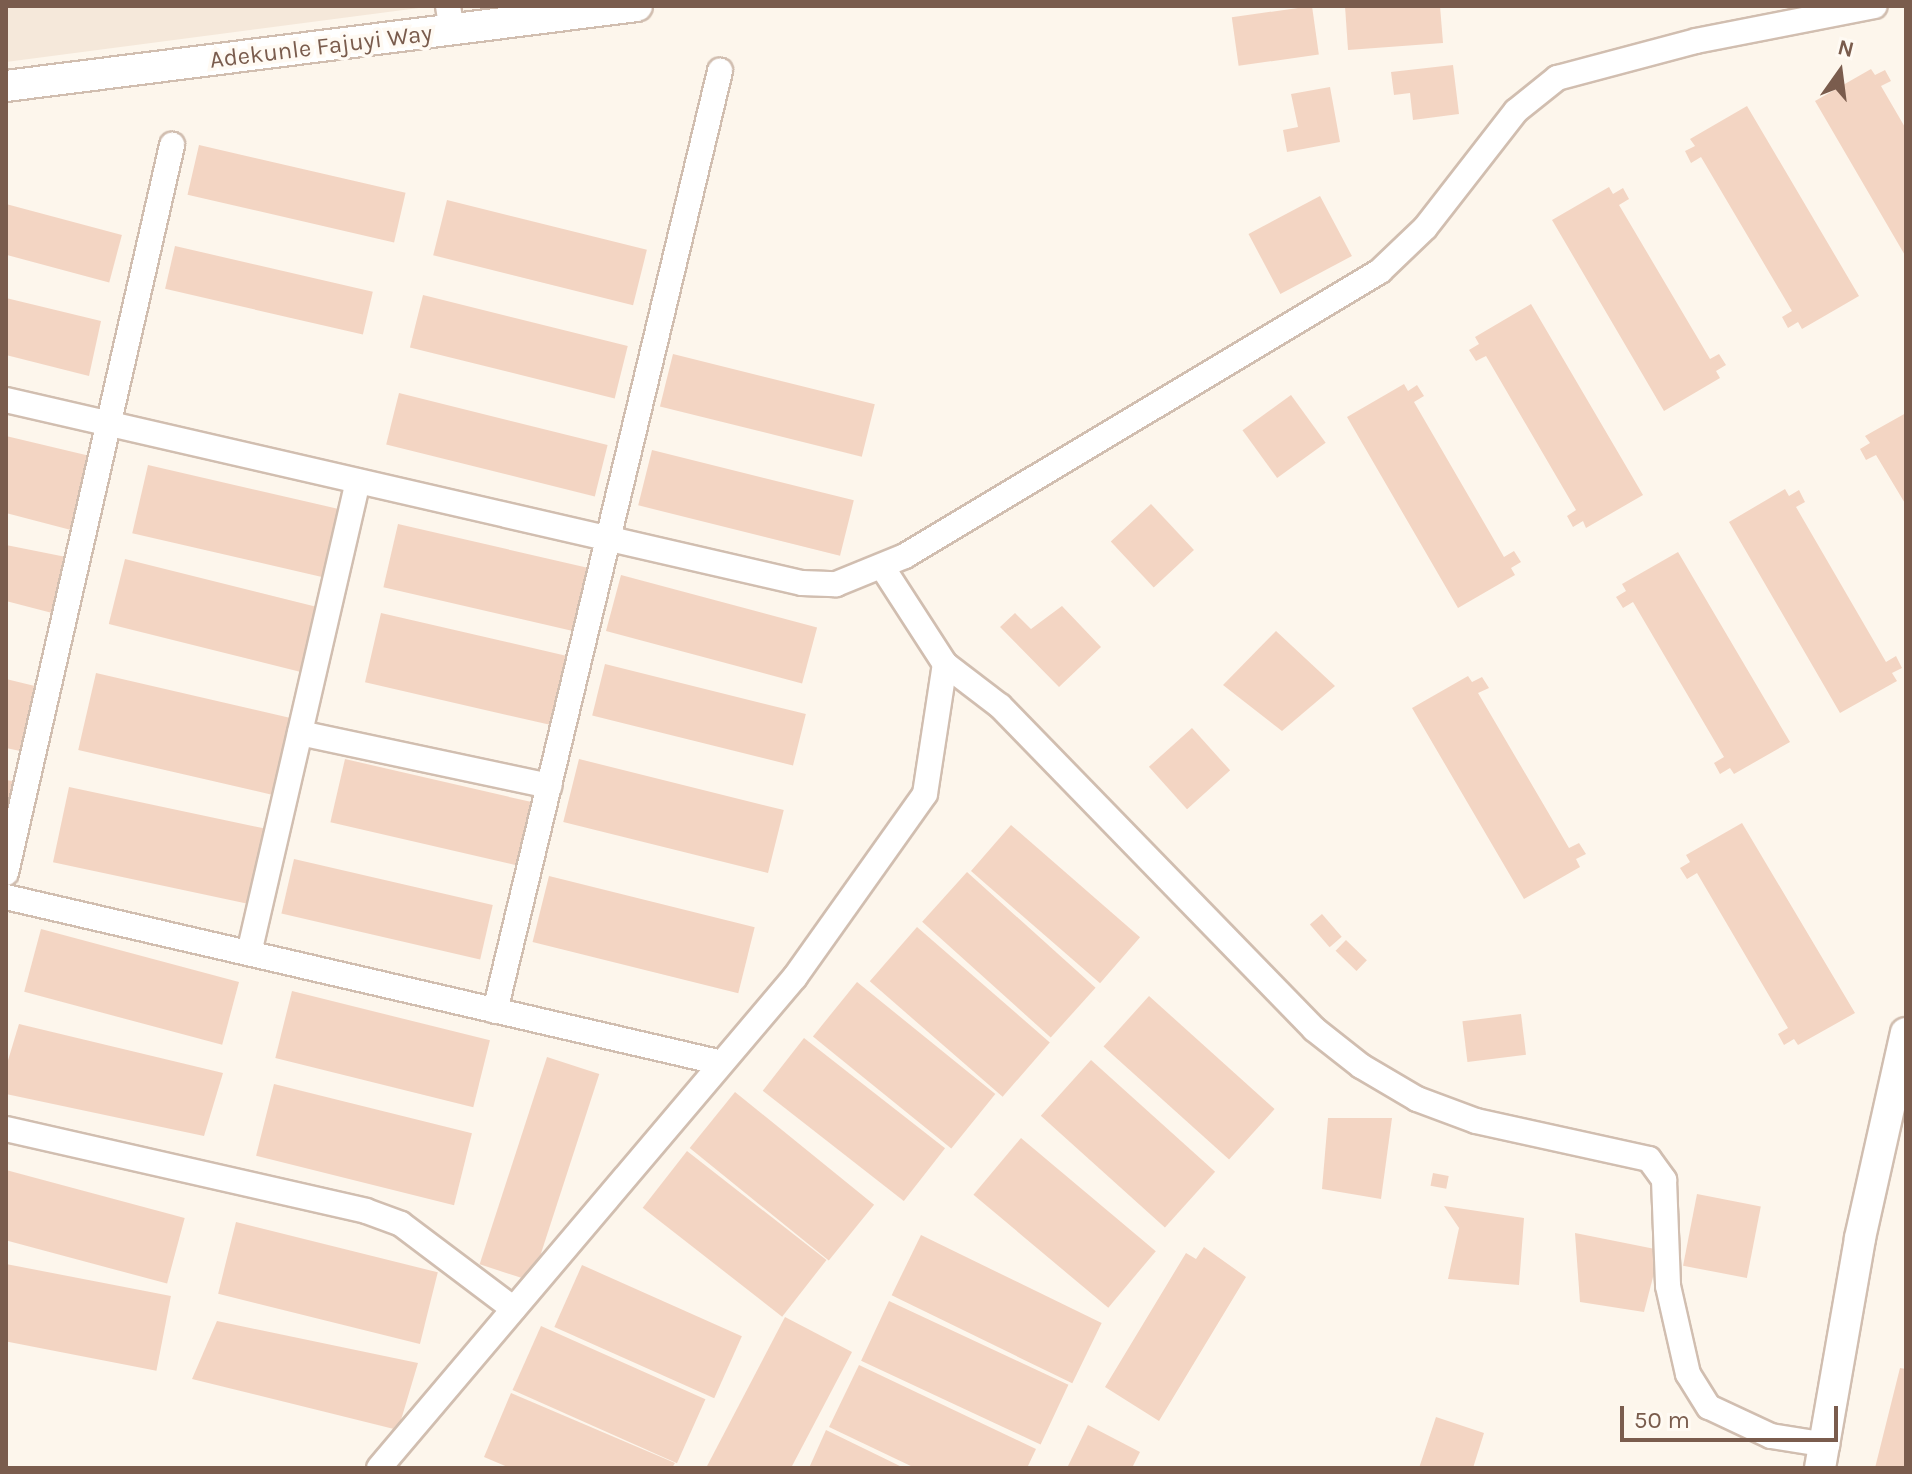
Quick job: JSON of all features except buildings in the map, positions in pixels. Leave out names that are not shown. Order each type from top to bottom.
[{"type":"street","name":"Adekunle Fajuyi Way","points":[[6,86],[450,19],[637,6]]},
{"type":"street","points":[[6,400],[802,583],[836,584],[883,568],[1380,271],[1425,228],[1516,111],[1557,78],[1696,41],[1875,6]]},
{"type":"street","points":[[495,1011],[720,71]]},
{"type":"street","points":[[6,873],[113,425],[172,145]]},
{"type":"street","points":[[249,953],[358,481]]},
{"type":"street","points":[[883,568],[945,664],[1000,706],[1314,1029],[1361,1066],[1417,1099],[1476,1121],[1589,1141],[1649,1159],[1664,1180],[1668,1286],[1688,1374],[1709,1407],[1824,1457],[1860,1238],[1906,1033]]},
{"type":"street","points":[[379,1468],[718,1062],[795,977],[925,794],[945,664]]},
{"type":"street","points":[[300,733],[549,786]]},
{"type":"street","points":[[6,897],[718,1062]]},
{"type":"street","points":[[6,1129],[366,1211],[401,1224],[514,1309]]},
{"type":"shaded area","points":[[6,6],[434,6],[6,62]]}]
